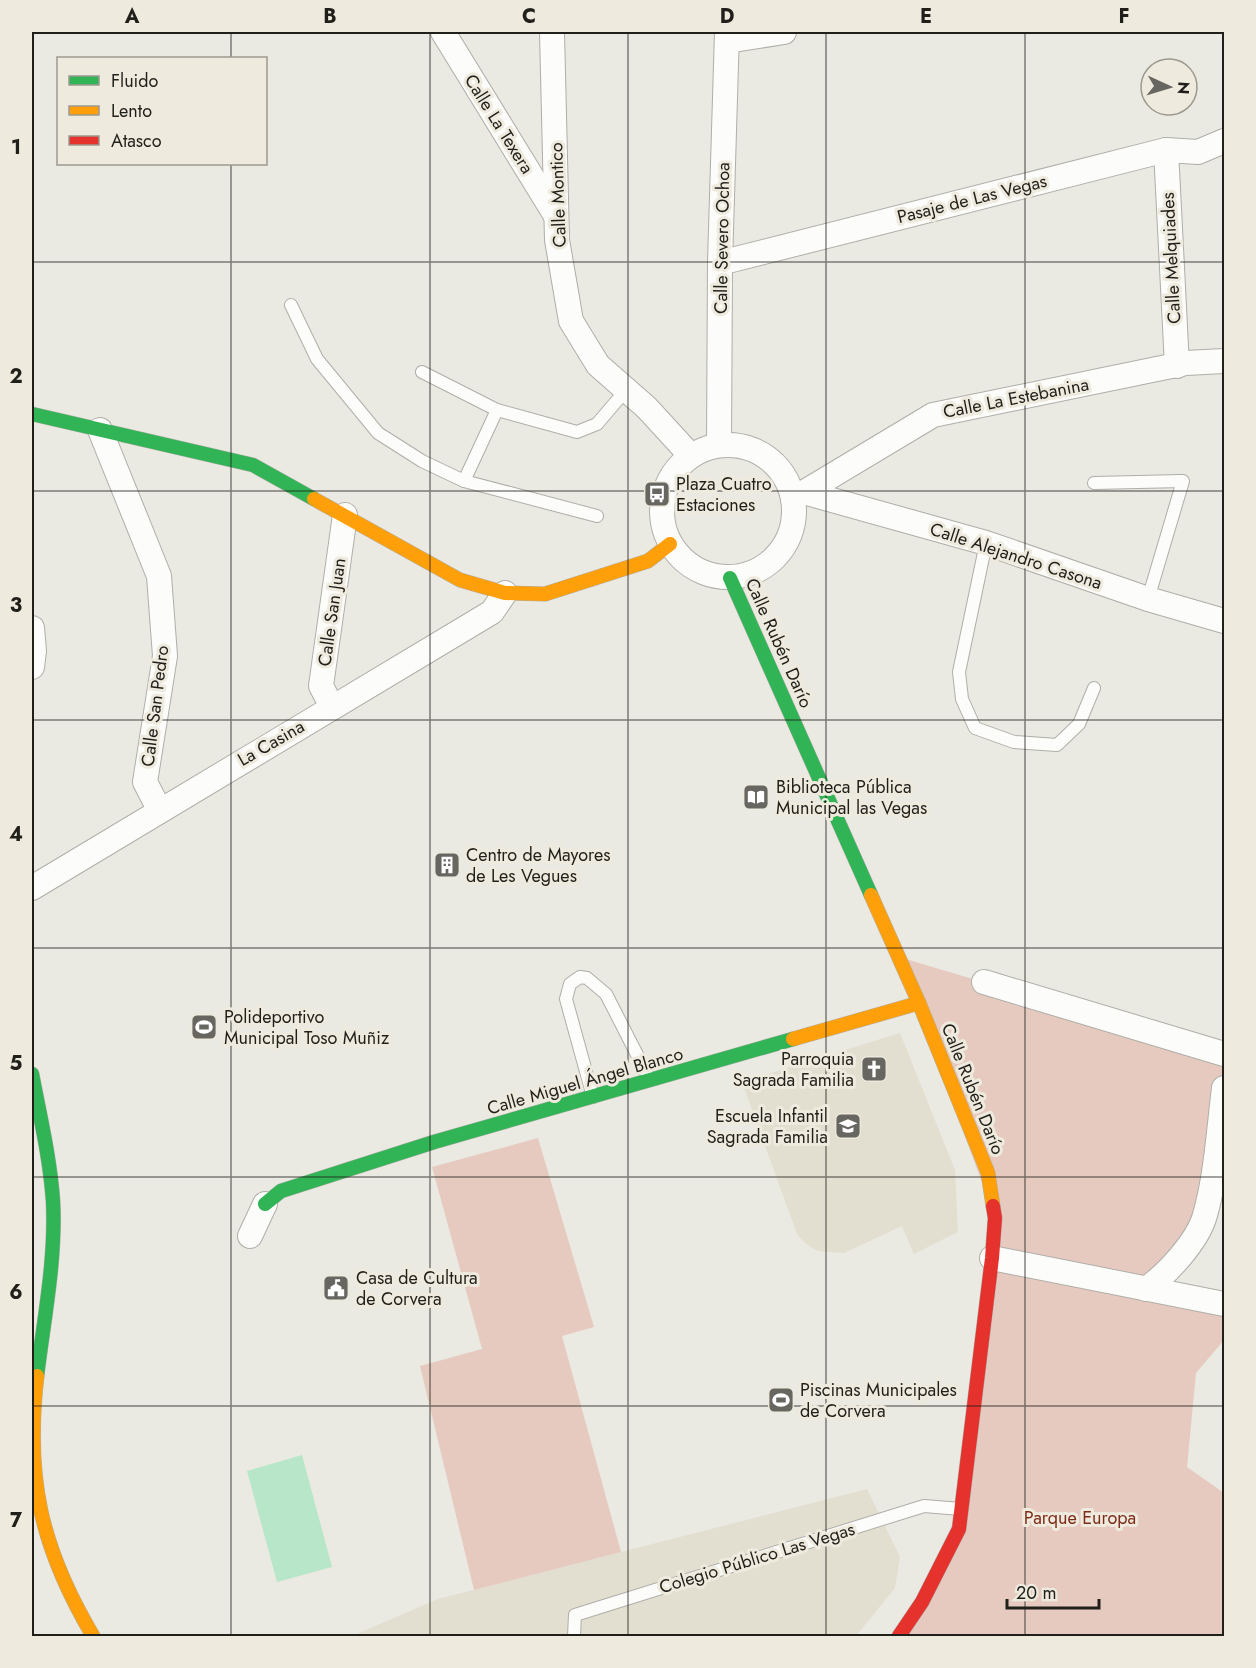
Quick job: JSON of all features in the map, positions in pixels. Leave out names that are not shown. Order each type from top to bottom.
[{"type":"street","name":"Calle La Texera","points":[[443,32],[556,216]]},
{"type":"street","name":"Calle Montico","points":[[552,32],[557,240],[571,321],[598,365],[691,456]]},
{"type":"street","points":[[727,36],[784,32]]},
{"type":"street","name":"Calle Severo Ochoa","points":[[719,445],[720,263],[727,36]]},
{"type":"street","name":"Pasaje de Las Vegas","points":[[720,263],[1166,150],[1198,152],[1224,141]]},
{"type":"street","name":"Calle Melquiades","points":[[1166,150],[1177,366]]},
{"type":"street","name":"Calle La Estebanina","points":[[800,496],[933,415],[1177,366],[1224,361]]},
{"type":"street","points":[[32,414],[253,465],[460,580],[505,593],[545,594],[648,561],[670,544]]},
{"type":"street","name":"Calle San Pedro","points":[[100,430],[159,576],[165,656],[145,782],[159,809]]},
{"type":"street","points":[[719,445],[739,446],[759,452],[775,464],[800,496],[786,544],[771,562],[752,573],[730,578],[706,574],[685,562],[670,544],[662,520],[663,495],[674,473],[691,456],[719,445]]},
{"type":"street","name":"Calle Alejandro Casona","points":[[800,496],[986,543],[1148,599],[1224,621]]},
{"type":"street","name":"Calle San Juan","points":[[332,707],[321,686],[345,515]]},
{"type":"street","name":"Calle Rubén Darío","points":[[730,578],[919,1003],[987,1173],[995,1218],[960,1530],[922,1602],[899,1636]]},
{"type":"street","name":"La Casina","points":[[32,888],[159,809],[492,612],[505,593]]},
{"type":"street","points":[[32,627],[34,651],[32,667]]},
{"type":"street","points":[[984,982],[1224,1054]]},
{"type":"street","name":"Calle Miguel Ángel Blanco","points":[[265,1204],[281,1191],[434,1142],[919,1003]]},
{"type":"street","points":[[32,1074],[48,1159],[53,1222],[32,1449],[38,1503],[53,1557],[72,1603],[93,1636]]},
{"type":"street","points":[[1146,1289],[1164,1276],[1185,1249],[1205,1217],[1224,1088]]},
{"type":"street","points":[[250,1236],[265,1204]]},
{"type":"street","points":[[992,1258],[1224,1304]]},
{"type":"lane","points":[[291,305],[317,359],[378,433],[422,461],[464,481],[597,516]]},
{"type":"lane","points":[[422,372],[497,410],[577,432],[597,424],[626,390]]},
{"type":"lane","points":[[464,481],[497,410]]},
{"type":"lane","points":[[1094,483],[1183,481],[1148,599]]},
{"type":"lane","points":[[986,543],[959,672],[962,699],[975,728],[1014,742],[1057,745],[1079,724],[1094,688]]},
{"type":"lane","points":[[593,1098],[566,999],[570,984],[580,977],[587,978],[606,994],[651,1081]]},
{"type":"lane","name":"Colegio Público Las Vegas","points":[[574,1636],[575,1615],[924,1506],[962,1509]]},
{"type":"shaded area","name":"Escuela Infantil Sagrada Familia","points":[[900,1033],[955,1170],[958,1232],[914,1254],[902,1226],[844,1253],[818,1251],[806,1244],[797,1234],[742,1082]]},
{"type":"shaded area","points":[[302,1455],[332,1567],[277,1582],[247,1471]]},
{"type":"shaded area","points":[[867,1489],[900,1557],[895,1588],[856,1636],[352,1636],[438,1599]]},
{"type":"green space","name":"Parque Europa","points":[[899,957],[1224,1054],[1224,1088],[1205,1217],[1146,1289],[1224,1304],[1224,1340],[1196,1373],[1187,1467],[1224,1493],[1224,1636],[899,1636],[960,1529],[995,1218]]},
{"type":"green space","points":[[538,1138],[594,1327],[562,1336],[621,1552],[474,1590],[420,1366],[482,1349],[432,1167]]},
{"type":"traffic: fast","points":[[32,414],[253,465],[314,499]]},
{"type":"traffic: fast","points":[[730,578],[871,895]]},
{"type":"traffic: fast","points":[[265,1204],[281,1191],[434,1142],[793,1039]]},
{"type":"traffic: fast","points":[[32,1074],[50,1169],[53,1201],[53,1245],[49,1289],[37,1376]]},
{"type":"traffic: slow","points":[[314,499],[460,580],[505,593],[545,594],[648,561],[670,544]]},
{"type":"traffic: slow","points":[[871,895],[919,1003],[988,1173],[993,1206]]},
{"type":"traffic: slow","points":[[793,1039],[919,1003]]},
{"type":"traffic: slow","points":[[37,1376],[33,1447],[41,1511],[49,1542],[61,1573],[93,1636]]},
{"type":"traffic: jam","points":[[899,1636],[922,1602],[959,1529],[992,1258],[995,1218],[993,1206]]},
{"type":"place","name":"Plaza Cuatro Estaciones","points":[[657,494]]},
{"type":"place","name":"Biblioteca Pública Municipal las Vegas","points":[[756,797]]},
{"type":"place","name":"Centro de Mayores de Les Vegues","points":[[447,865]]},
{"type":"place","name":"Polideportivo Municipal Toso Muñiz","points":[[204,1027]]},
{"type":"place","name":"Parroquia Sagrada Familia","points":[[874,1069]]},
{"type":"place","name":"Escuela Infantil Sagrada Familia","points":[[848,1126]]},
{"type":"place","name":"Casa de Cultura de Corvera","points":[[336,1288]]},
{"type":"place","name":"Piscinas Municipales de Corvera","points":[[781,1400]]}]
